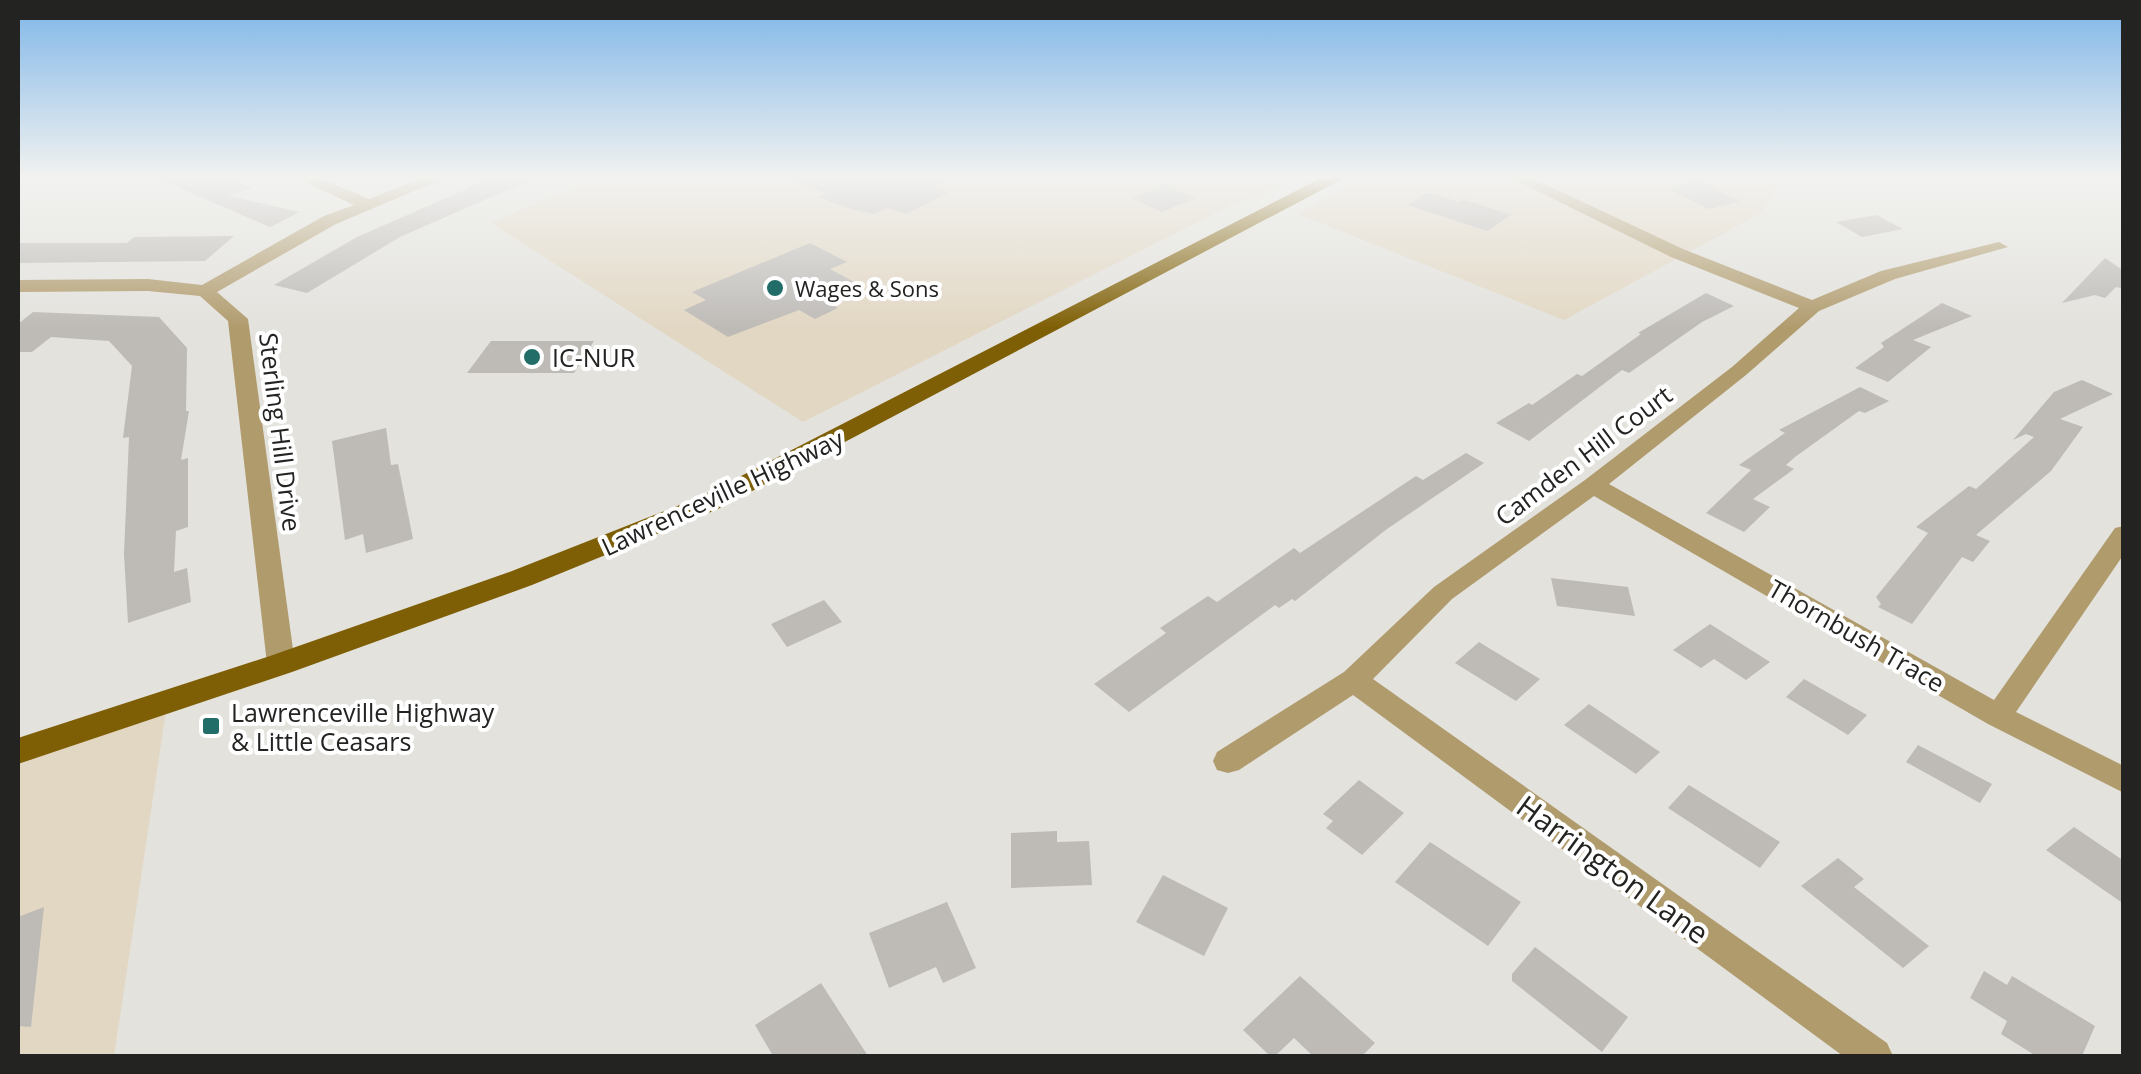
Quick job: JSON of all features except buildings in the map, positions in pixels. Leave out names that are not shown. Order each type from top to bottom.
[{"type":"main road","name":"Lawrenceville Highway","points":[[18,751],[282,664],[599,550],[710,503],[1240,227]]},
{"type":"street","points":[[18,286],[148,284],[204,291],[317,227]]},
{"type":"street","points":[[1624,227],[1812,306]]},
{"type":"street","name":"Camden Hill Court","points":[[1228,761],[1354,680],[1443,593],[1739,371],[1812,306],[1888,276],[1999,247]]},
{"type":"street","name":"Sterling Hill Drive","points":[[204,291],[238,318],[246,355],[282,664]]},
{"type":"street","name":"Thornbush Trace","points":[[1593,484],[1998,716],[2124,781]]},
{"type":"street","points":[[1998,716],[2124,534]]},
{"type":"street","name":"Harrington Lane","points":[[1354,680],[1874,1056]]},
{"type":"shaded area","points":[[497,227],[1187,227],[803,422]]},
{"type":"shaded area","points":[[1331,227],[1735,227],[1564,320]]},
{"type":"shaded area","points":[[168,698],[114,1056],[18,1056],[18,743]]},
{"type":"place","name":"Wages & Sons","points":[[775,288]]},
{"type":"place","name":"IC-NUR","points":[[532,357]]},
{"type":"place","name":"Lawrenceville Highway & Little Ceasars","points":[[211,726]]}]
